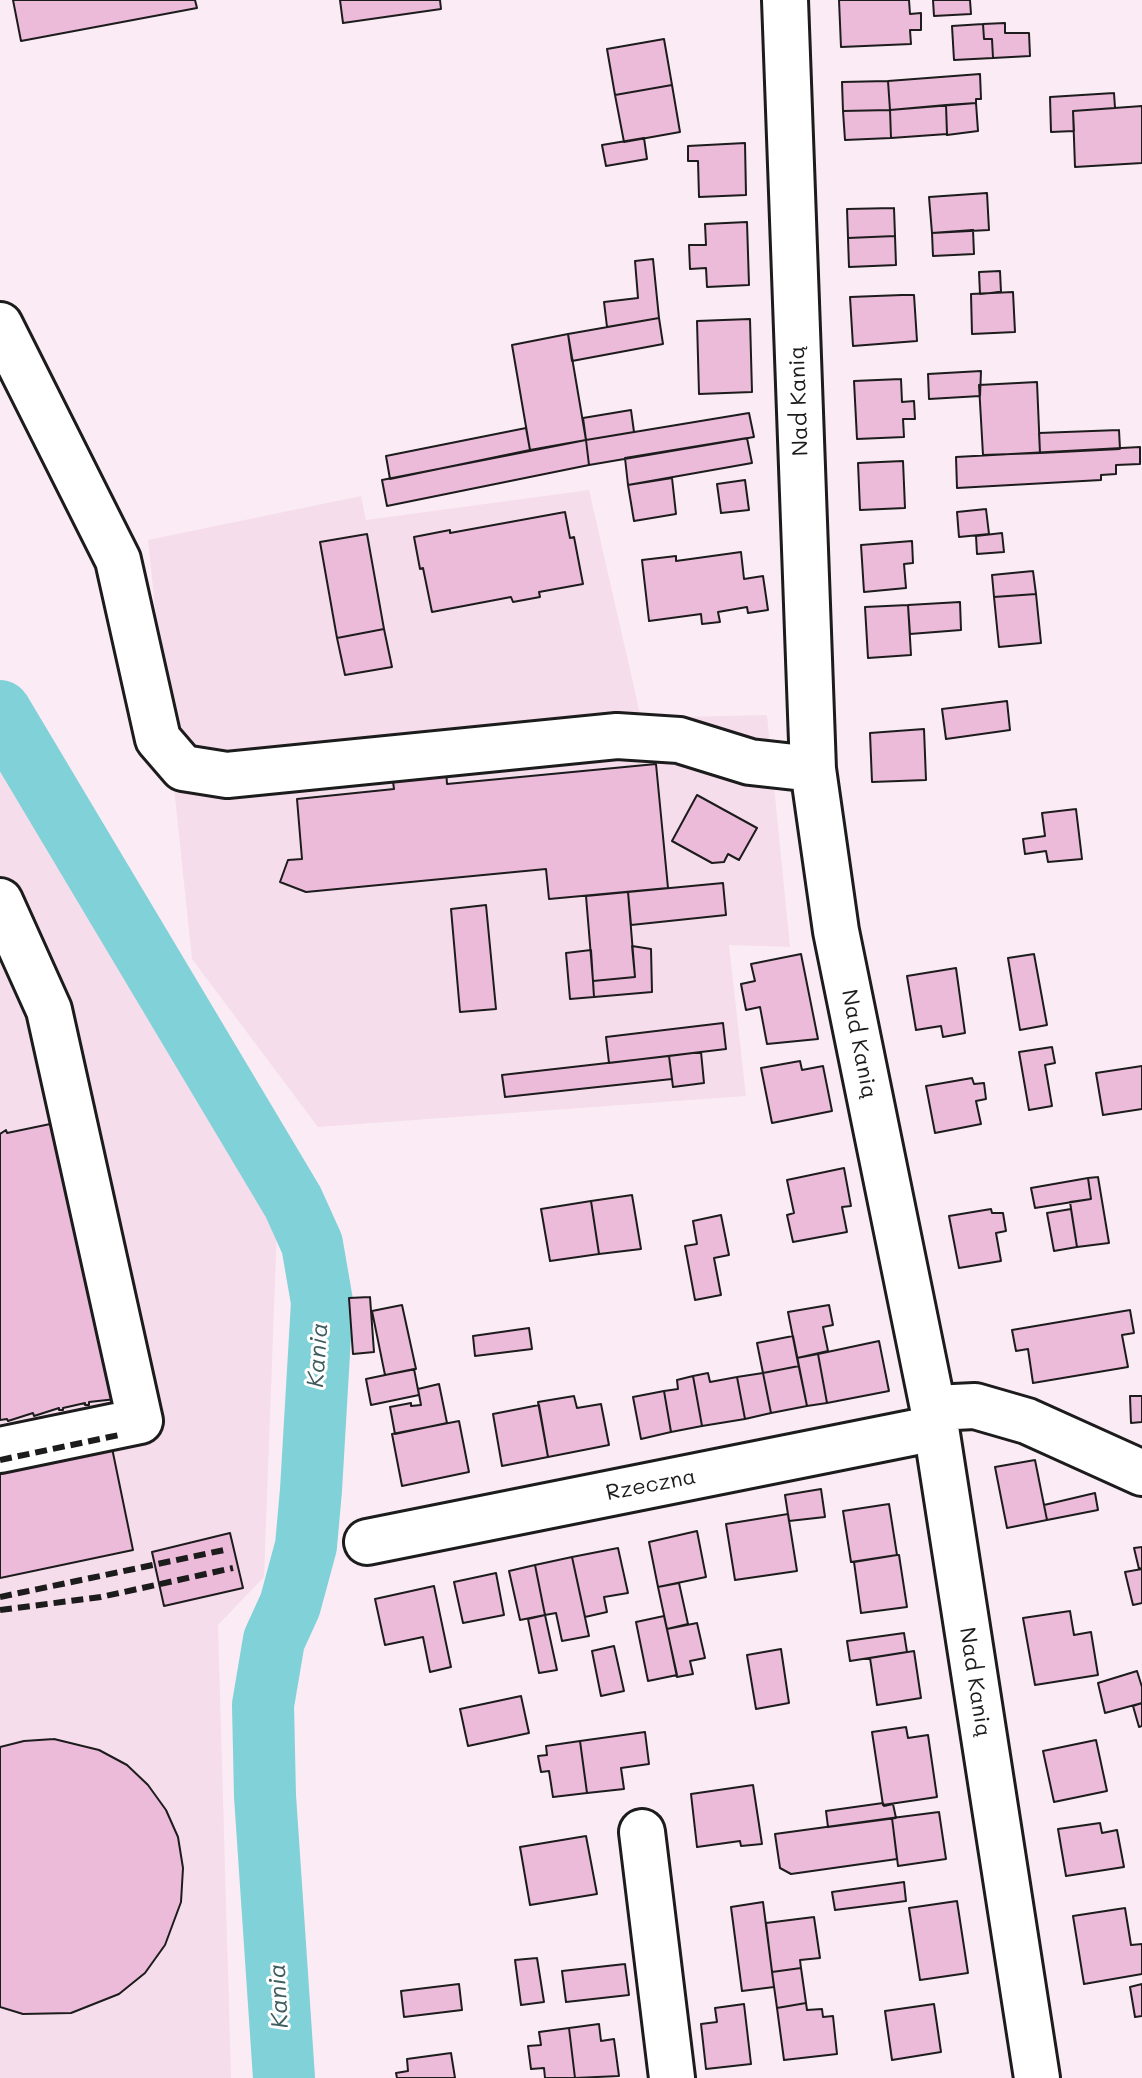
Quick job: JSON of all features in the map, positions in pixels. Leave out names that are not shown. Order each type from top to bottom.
[{"type":"street","name":"Nad Kanią","points":[[785,0],[813,769],[836,931],[934,1418],[1037,2078]]},
{"type":"street","points":[[0,325],[118,560],[158,739],[183,768],[227,775],[617,736],[679,740],[750,762],[813,769]]},
{"type":"street","points":[[0,901],[49,1010],[140,1421],[0,1450]]},
{"type":"street","name":"Rzeczna","points":[[367,1542],[934,1418],[975,1406],[1027,1421],[1142,1473]]},
{"type":"street","points":[[642,1832],[672,2078]]},
{"type":"shaded area","points":[[589,490],[641,718],[767,715],[790,947],[729,945],[746,1096],[318,1127],[192,959],[148,540],[361,496],[366,520]]},
{"type":"shaded area","points":[[0,767],[277,1228],[264,1577],[218,1625],[231,2078],[0,2078]]},
{"type":"building","points":[[13,0],[195,0],[197,8],[21,41]]},
{"type":"building","points":[[340,0],[440,0],[441,9],[343,23]]},
{"type":"building","points":[[839,0],[909,0],[910,14],[921,13],[921,30],[910,30],[911,44],[841,47]]},
{"type":"building","points":[[933,0],[970,0],[971,14],[934,16]]},
{"type":"building","points":[[1005,23],[1005,33],[1029,33],[1030,56],[993,58],[992,39],[984,39],[983,24]]},
{"type":"building","points":[[983,24],[984,39],[992,39],[993,58],[954,60],[952,26]]},
{"type":"building","points":[[664,39],[672,85],[615,95],[607,49]]},
{"type":"building","points":[[980,74],[981,99],[976,99],[976,103],[890,110],[888,81]]},
{"type":"building","points":[[888,81],[890,110],[843,111],[842,82]]},
{"type":"building","points":[[672,85],[680,132],[624,142],[615,95]]},
{"type":"building","points":[[1114,93],[1115,108],[1073,111],[1074,131],[1051,132],[1050,97]]},
{"type":"building","points":[[976,103],[978,131],[947,135],[946,105]]},
{"type":"building","points":[[946,105],[947,134],[891,138],[890,110]]},
{"type":"building","points":[[1142,106],[1142,163],[1075,167],[1073,111]]},
{"type":"building","points":[[890,110],[891,138],[845,140],[843,111]]},
{"type":"building","points":[[644,138],[647,159],[606,166],[602,145]]},
{"type":"building","points":[[745,143],[746,195],[699,197],[698,161],[688,161],[688,146]]},
{"type":"building","points":[[987,193],[989,230],[932,233],[929,197]]},
{"type":"building","points":[[894,208],[895,236],[848,238],[847,209]]},
{"type":"building","points":[[747,222],[749,285],[707,287],[706,268],[690,269],[689,245],[706,245],[705,224]]},
{"type":"building","points":[[973,230],[974,254],[933,256],[932,233]]},
{"type":"building","points":[[895,236],[896,265],[849,267],[848,238]]},
{"type":"building","points":[[653,259],[659,318],[607,327],[604,302],[638,298],[635,261]]},
{"type":"building","points":[[1000,271],[1001,292],[980,294],[979,272]]},
{"type":"building","points":[[1013,292],[1015,332],[972,334],[971,294]]},
{"type":"building","points":[[914,295],[917,341],[853,346],[850,297]]},
{"type":"building","points":[[659,318],[663,344],[572,361],[568,334]]},
{"type":"building","points":[[750,319],[752,392],[699,394],[697,321]]},
{"type":"building","points":[[568,334],[586,440],[530,450],[512,345]]},
{"type":"building","points":[[981,371],[980,396],[929,399],[928,374]]},
{"type":"building","points":[[901,379],[902,402],[914,401],[915,419],[903,419],[904,437],[857,439],[854,381]]},
{"type":"building","points":[[1037,382],[1040,453],[983,455],[979,385]]},
{"type":"building","points":[[631,410],[634,432],[586,440],[583,418]]},
{"type":"building","points":[[749,413],[754,437],[589,465],[586,440]]},
{"type":"building","points":[[526,428],[530,450],[390,479],[386,456]]},
{"type":"building","points":[[1119,430],[1120,449],[1040,453],[1039,433]]},
{"type":"building","points":[[747,438],[752,463],[628,485],[625,458]]},
{"type":"building","points":[[586,440],[589,465],[387,506],[382,480]]},
{"type":"building","points":[[1140,447],[1140,464],[1116,465],[1116,474],[1101,475],[1101,480],[957,488],[956,457]]},
{"type":"building","points":[[903,461],[905,508],[860,510],[858,463]]},
{"type":"building","points":[[672,478],[676,514],[634,521],[628,485]]},
{"type":"building","points":[[745,480],[749,510],[721,513],[717,484]]},
{"type":"building","points":[[986,509],[989,534],[959,537],[957,512]]},
{"type":"building","points":[[565,512],[570,538],[574,537],[583,584],[539,592],[540,597],[513,602],[511,597],[432,612],[414,537]]},
{"type":"building","points":[[1002,533],[1004,552],[977,554],[976,536]]},
{"type":"building","points":[[367,534],[384,629],[337,638],[320,542]]},
{"type":"building","points":[[912,541],[913,563],[904,564],[906,588],[864,592],[861,545]]},
{"type":"building","points":[[741,552],[744,579],[763,576],[768,610],[748,613],[747,607],[718,612],[720,622],[702,624],[701,614],[649,621],[642,560],[676,556],[676,561]]},
{"type":"building","points":[[1033,571],[1036,594],[994,597],[992,575]]},
{"type":"building","points":[[1036,594],[1041,643],[999,647],[994,597]]},
{"type":"building","points":[[960,602],[961,630],[910,634],[908,605]]},
{"type":"building","points":[[908,605],[911,655],[868,658],[865,607]]},
{"type":"building","points":[[384,629],[392,667],[345,675],[337,638]]},
{"type":"building","points":[[1007,701],[1010,730],[946,739],[942,709]]},
{"type":"building","points":[[924,729],[926,780],[872,782],[870,733]]},
{"type":"building","points":[[656,764],[668,888],[549,899],[546,869],[306,892],[280,882],[288,860],[302,859],[297,799],[394,789],[392,774],[446,769],[447,784]]},
{"type":"building","points":[[697,795],[757,828],[739,860],[728,854],[724,862],[712,863],[672,841]]},
{"type":"building","points":[[1076,809],[1082,859],[1048,862],[1046,851],[1025,854],[1023,839],[1045,836],[1042,813]]},
{"type":"building","points":[[723,883],[726,915],[631,925],[628,892]]},
{"type":"building","points":[[628,892],[635,977],[593,981],[586,896]]},
{"type":"building","points":[[486,905],[496,1009],[460,1012],[451,909]]},
{"type":"building","points":[[632,946],[651,949],[652,992],[594,997],[593,981],[635,977]]},
{"type":"building","points":[[591,950],[594,997],[570,999],[566,953]]},
{"type":"building","points":[[801,954],[818,1039],[767,1044],[760,1007],[746,1010],[741,984],[755,981],[751,964]]},
{"type":"building","points":[[1034,954],[1047,1025],[1020,1030],[1008,958]]},
{"type":"building","points":[[956,968],[965,1033],[943,1037],[941,1026],[916,1030],[907,976]]},
{"type":"building","points":[[723,1023],[726,1049],[609,1063],[606,1037]]},
{"type":"building","points":[[1052,1047],[1055,1063],[1045,1065],[1052,1106],[1029,1110],[1019,1052]]},
{"type":"building","points":[[701,1052],[704,1083],[673,1087],[669,1056]]},
{"type":"building","points":[[669,1056],[672,1079],[505,1097],[502,1075]]},
{"type":"building","points":[[800,1061],[802,1070],[823,1066],[832,1111],[772,1123],[761,1068]]},
{"type":"building","points":[[1142,1066],[1142,1109],[1103,1115],[1096,1073]]},
{"type":"building","points":[[972,1078],[974,1084],[984,1083],[986,1099],[976,1101],[981,1124],[935,1133],[926,1086]]},
{"type":"building","points":[[55,1123],[116,1399],[89,1402],[89,1405],[85,1403],[63,1410],[59,1408],[34,1416],[33,1413],[8,1421],[0,1420],[0,1134],[6,1130],[7,1133]]},
{"type":"building","points":[[844,1168],[851,1206],[842,1207],[847,1232],[793,1242],[787,1215],[794,1213],[787,1180]]},
{"type":"building","points":[[1098,1177],[1109,1243],[1077,1247],[1070,1202],[1091,1199],[1088,1178]]},
{"type":"building","points":[[1088,1178],[1091,1199],[1035,1208],[1031,1188]]},
{"type":"building","points":[[632,1195],[641,1249],[599,1254],[591,1201]]},
{"type":"building","points":[[591,1201],[599,1254],[550,1261],[541,1209]]},
{"type":"building","points":[[991,1209],[992,1213],[1003,1213],[1006,1231],[996,1233],[1001,1261],[959,1268],[949,1216]]},
{"type":"building","points":[[1071,1209],[1077,1247],[1054,1251],[1047,1213]]},
{"type":"building","points":[[721,1215],[729,1255],[714,1258],[721,1295],[695,1300],[685,1246],[697,1244],[693,1221]]},
{"type":"building","points":[[370,1297],[374,1352],[353,1354],[349,1298]]},
{"type":"building","points":[[402,1305],[416,1369],[385,1375],[372,1311]]},
{"type":"building","points":[[829,1305],[833,1325],[823,1327],[828,1351],[797,1358],[788,1312]]},
{"type":"building","points":[[1130,1310],[1134,1333],[1122,1335],[1128,1367],[1033,1383],[1028,1349],[1016,1351],[1012,1330]]},
{"type":"building","points":[[529,1328],[532,1349],[475,1356],[473,1336]]},
{"type":"building","points":[[793,1336],[799,1366],[763,1373],[757,1343]]},
{"type":"building","points":[[879,1341],[889,1391],[827,1403],[818,1354]]},
{"type":"building","points":[[818,1354],[827,1403],[807,1406],[797,1358]]},
{"type":"building","points":[[799,1366],[807,1406],[771,1413],[763,1373]]},
{"type":"building","points":[[414,1369],[419,1395],[371,1405],[366,1379]]},
{"type":"building","points":[[708,1373],[710,1382],[737,1377],[745,1419],[702,1426],[693,1376]]},
{"type":"building","points":[[763,1373],[771,1413],[745,1419],[737,1377]]},
{"type":"building","points":[[693,1376],[702,1426],[671,1432],[664,1391],[678,1389],[677,1380]]},
{"type":"building","points":[[439,1384],[447,1423],[395,1434],[390,1407],[411,1403],[411,1406],[421,1405],[418,1389]]},
{"type":"building","points":[[664,1391],[671,1432],[641,1439],[633,1397]]},
{"type":"building","points":[[574,1396],[577,1408],[601,1404],[609,1445],[548,1457],[538,1402]]},
{"type":"building","points":[[1130,1396],[1142,1396],[1142,1422],[1131,1423]]},
{"type":"building","points":[[539,1405],[548,1457],[502,1466],[493,1414]]},
{"type":"building","points":[[459,1421],[469,1472],[402,1486],[392,1434]]},
{"type":"building","points":[[112,1448],[133,1550],[0,1578],[0,1471]]},
{"type":"building","points":[[1035,1460],[1047,1520],[1007,1528],[995,1467]]},
{"type":"building","points":[[821,1489],[825,1517],[789,1521],[785,1495]]},
{"type":"building","points":[[1095,1493],[1098,1510],[1047,1520],[1044,1505]]},
{"type":"building","points":[[889,1504],[897,1555],[851,1562],[843,1511]]},
{"type":"building","points":[[788,1514],[797,1571],[735,1580],[726,1524]]},
{"type":"building","points":[[697,1531],[706,1577],[658,1587],[649,1542]]},
{"type":"building","points":[[230,1533],[243,1588],[164,1606],[152,1552]]},
{"type":"building","points":[[1142,1547],[1142,1568],[1139,1569],[1134,1548]]},
{"type":"building","points":[[618,1548],[628,1593],[604,1597],[607,1612],[585,1617],[572,1557]]},
{"type":"building","points":[[899,1555],[907,1607],[861,1613],[854,1562]]},
{"type":"building","points":[[572,1557],[589,1636],[562,1641],[556,1613],[545,1615],[535,1565]]},
{"type":"building","points":[[535,1565],[545,1615],[520,1620],[509,1571]]},
{"type":"building","points":[[1142,1569],[1142,1603],[1133,1605],[1125,1572]]},
{"type":"building","points":[[496,1573],[504,1615],[463,1623],[454,1582]]},
{"type":"building","points":[[679,1583],[688,1624],[667,1629],[658,1587]]},
{"type":"building","points":[[434,1586],[451,1667],[430,1672],[423,1637],[385,1645],[375,1599]]},
{"type":"building","points":[[1070,1611],[1074,1635],[1091,1632],[1098,1675],[1035,1685],[1023,1618]]},
{"type":"building","points":[[545,1615],[557,1670],[539,1673],[528,1619]]},
{"type":"building","points":[[664,1616],[677,1675],[648,1681],[636,1622]]},
{"type":"building","points":[[697,1623],[705,1658],[690,1661],[693,1674],[677,1677],[667,1629]]},
{"type":"building","points":[[904,1633],[907,1652],[850,1661],[847,1641]]},
{"type":"building","points":[[614,1646],[624,1691],[601,1696],[592,1651]]},
{"type":"building","points":[[781,1649],[789,1703],[756,1709],[747,1655]]},
{"type":"building","points":[[914,1651],[921,1698],[877,1705],[870,1658]]},
{"type":"building","points":[[1137,1671],[1142,1687],[1142,1703],[1105,1713],[1098,1683]]},
{"type":"building","points":[[521,1696],[529,1733],[468,1746],[460,1709]]},
{"type":"building","points":[[1142,1703],[1142,1726],[1139,1727],[1133,1706]]},
{"type":"building","points":[[906,1727],[908,1738],[928,1735],[937,1797],[883,1805],[872,1732]]},
{"type":"building","points":[[645,1732],[649,1764],[621,1768],[624,1789],[587,1793],[580,1741]]},
{"type":"building","points":[[54,1739],[99,1750],[127,1765],[148,1785],[166,1810],[178,1837],[183,1868],[181,1902],[165,1945],[145,1973],[119,1994],[71,2013],[23,2014],[0,2007],[0,1747],[24,1741]]},
{"type":"building","points":[[1096,1740],[1107,1791],[1054,1802],[1043,1751]]},
{"type":"building","points":[[580,1741],[587,1793],[553,1797],[549,1771],[541,1772],[538,1756],[547,1755],[546,1746]]},
{"type":"building","points":[[753,1785],[762,1844],[741,1846],[740,1841],[697,1847],[691,1794]]},
{"type":"building","points":[[883,1803],[884,1806],[893,1804],[896,1818],[828,1827],[826,1811]]},
{"type":"building","points":[[939,1812],[946,1859],[898,1866],[892,1818]]},
{"type":"building","points":[[892,1818],[897,1859],[791,1874],[780,1868],[775,1834]]},
{"type":"building","points":[[1100,1823],[1102,1833],[1117,1830],[1124,1867],[1066,1876],[1058,1829]]},
{"type":"building","points":[[586,1836],[597,1894],[530,1905],[520,1847]]},
{"type":"building","points":[[904,1882],[906,1901],[835,1910],[832,1892]]},
{"type":"building","points":[[957,1901],[968,1973],[920,1980],[909,1908]]},
{"type":"building","points":[[763,1902],[774,1987],[742,1991],[731,1907]]},
{"type":"building","points":[[1125,1908],[1131,1945],[1142,1944],[1142,1974],[1084,1984],[1073,1916]]},
{"type":"building","points":[[814,1917],[820,1958],[800,1960],[801,1968],[772,1972],[766,1923]]},
{"type":"building","points":[[537,1958],[544,2002],[521,2005],[515,1960]]},
{"type":"building","points":[[625,1964],[629,1995],[566,2002],[562,1971]]},
{"type":"building","points":[[801,1968],[806,2003],[777,2008],[772,1972]]},
{"type":"building","points":[[459,1984],[462,2010],[404,2017],[401,1991]]},
{"type":"building","points":[[1142,1984],[1142,2016],[1135,2017],[1130,1987]]},
{"type":"building","points":[[806,2003],[807,2010],[822,2009],[823,2017],[833,2016],[837,2054],[784,2060],[777,2008]]},
{"type":"building","points":[[744,2004],[751,2064],[706,2069],[701,2024],[717,2022],[715,2008]]},
{"type":"building","points":[[934,2004],[941,2052],[892,2060],[885,2011]]},
{"type":"building","points":[[599,2024],[601,2041],[614,2039],[619,2076],[575,2078],[569,2028]]},
{"type":"building","points":[[569,2028],[575,2078],[545,2078],[544,2068],[531,2069],[528,2046],[541,2045],[539,2032]]},
{"type":"building","points":[[451,2053],[455,2078],[397,2078],[396,2073],[408,2071],[407,2059]]},
{"type":"waterway","name":"Kania","points":[[0,711],[293,1202],[312,1244],[322,1302],[306,1546],[290,1605],[274,1640],[263,1705],[265,1796],[284,2078]]},
{"type":"railway","points":[[0,1460],[119,1435]]},
{"type":"railway","points":[[0,1597],[229,1549]]},
{"type":"railway","points":[[0,1610],[101,1597],[233,1568]]}]
